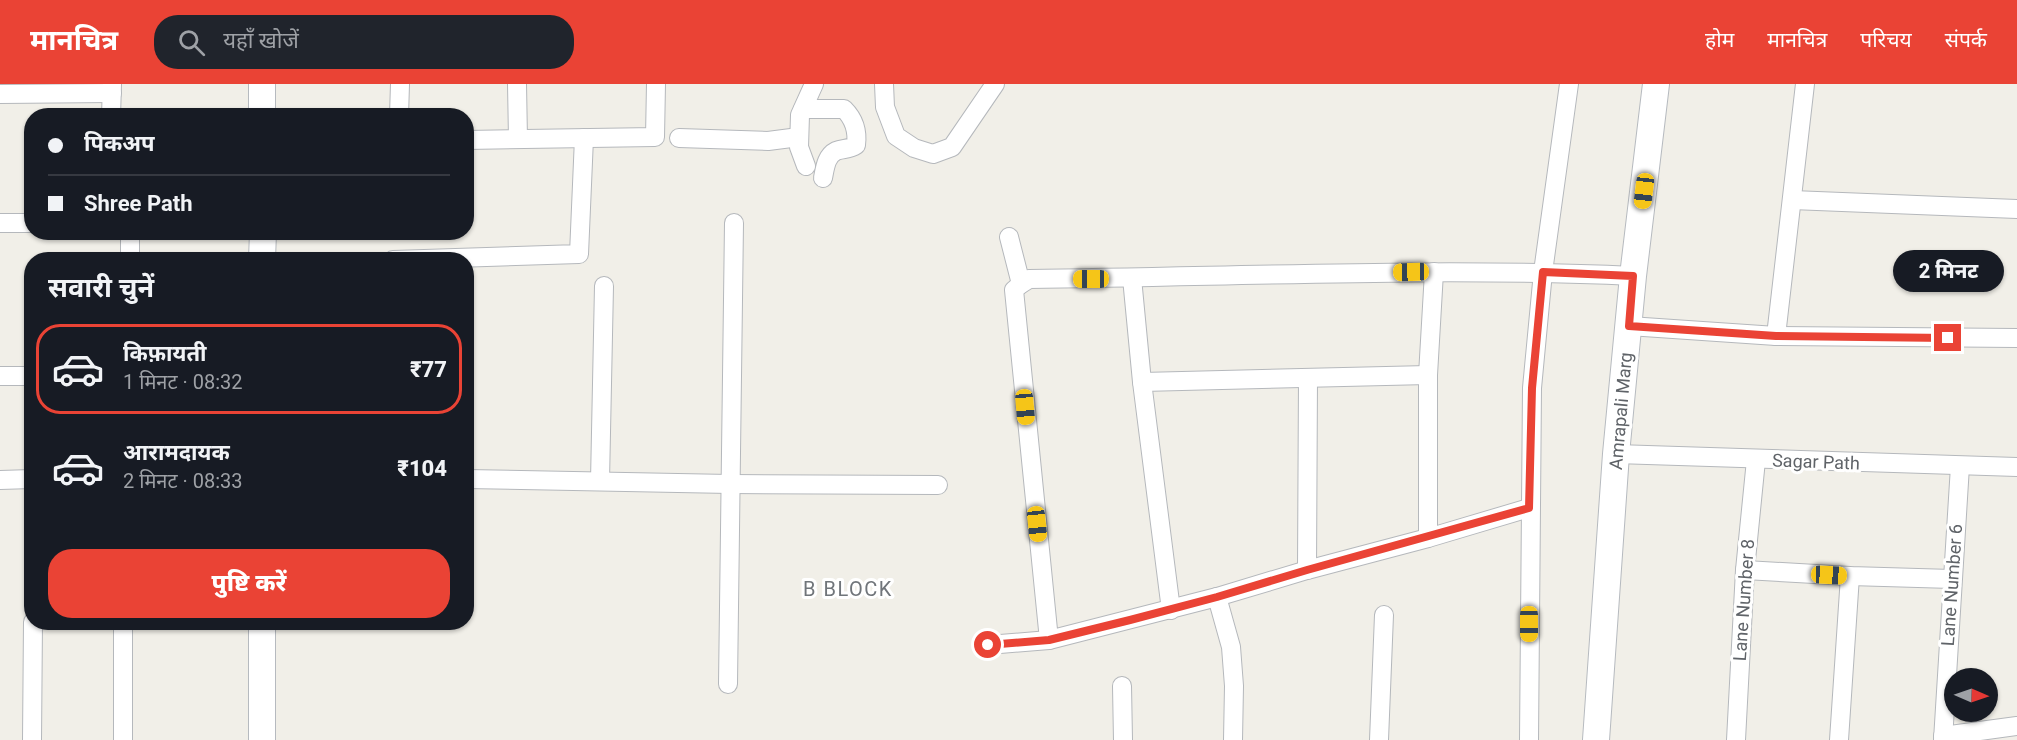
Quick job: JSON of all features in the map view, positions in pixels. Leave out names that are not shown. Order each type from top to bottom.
[{"type":"street","points":[[261,108],[262,84]]},
{"type":"street","points":[[399,108],[400,84]]},
{"type":"street","points":[[517,84],[518,139]]},
{"type":"street","points":[[474,140],[655,137],[656,84]]},
{"type":"street","points":[[806,166],[799,147],[800,115],[814,84]]},
{"type":"street","points":[[884,84],[885,107],[896,136],[914,148],[933,154],[952,147],[995,84]]},
{"type":"street","points":[[1529,740],[1529,508],[1532,388],[1543,272],[1569,84]]},
{"type":"street","name":"Amrapali Marg","points":[[1596,740],[1616,454],[1633,276],[1656,84]]},
{"type":"street","points":[[1776,336],[1805,84]]},
{"type":"street","points":[[0,94],[112,88],[111,108]]},
{"type":"street","points":[[803,109],[844,109],[853,118],[857,136],[856,145],[851,149],[837,150],[827,159],[823,178]]},
{"type":"street","points":[[679,138],[768,141],[799,137]]},
{"type":"street","points":[[474,257],[579,254],[584,138]]},
{"type":"street","points":[[1792,200],[2017,209]]},
{"type":"street","points":[[0,223],[24,223]]},
{"type":"street","points":[[728,684],[734,223]]},
{"type":"street","points":[[1009,237],[1020,284]]},
{"type":"street","points":[[1428,538],[1428,375],[1434,272]]},
{"type":"street","points":[[1049,640],[1014,290],[1020,284],[1029,279],[1434,272],[1543,272],[1633,276]]},
{"type":"street","points":[[1132,278],[1142,382],[1171,610]]},
{"type":"street","points":[[600,481],[604,285]]},
{"type":"street","points":[[1629,326],[1776,336],[2017,338]]},
{"type":"street","points":[[1142,382],[1428,375]]},
{"type":"street","points":[[0,376],[24,376]]},
{"type":"street","points":[[1307,570],[1308,378]]},
{"type":"street","name":"Sagar Path","points":[[1616,454],[2017,467]]},
{"type":"street","name":"Lane Number 8","points":[[1736,740],[1745,570],[1756,460]]},
{"type":"street","name":"Lane Number 6","points":[[1943,738],[1960,466]]},
{"type":"street","points":[[0,480],[24,479]]},
{"type":"street","points":[[474,479],[938,486]]},
{"type":"street","points":[[988,645],[1049,640],[1171,610],[1529,508]]},
{"type":"street","points":[[1745,570],[1952,579]]},
{"type":"street","points":[[1839,740],[1850,576]]},
{"type":"street","points":[[1217,597],[1231,647],[1234,686],[1233,740]]},
{"type":"street","points":[[1379,740],[1384,615]]},
{"type":"street","points":[[32,740],[33,630]]},
{"type":"street","points":[[123,630],[123,740]]},
{"type":"street","points":[[262,630],[262,740]]},
{"type":"street","points":[[1122,686],[1123,740]]},
{"type":"street","points":[[1943,738],[2017,726]]},
{"type":"district","name":"B BLOCK","points":[[848,589]]},
{"type":"route","points":[[988,645],[1049,640],[1130,620],[1529,508],[1532,388],[1543,272],[1633,276],[1629,326],[1776,336],[1948,338]]}]
